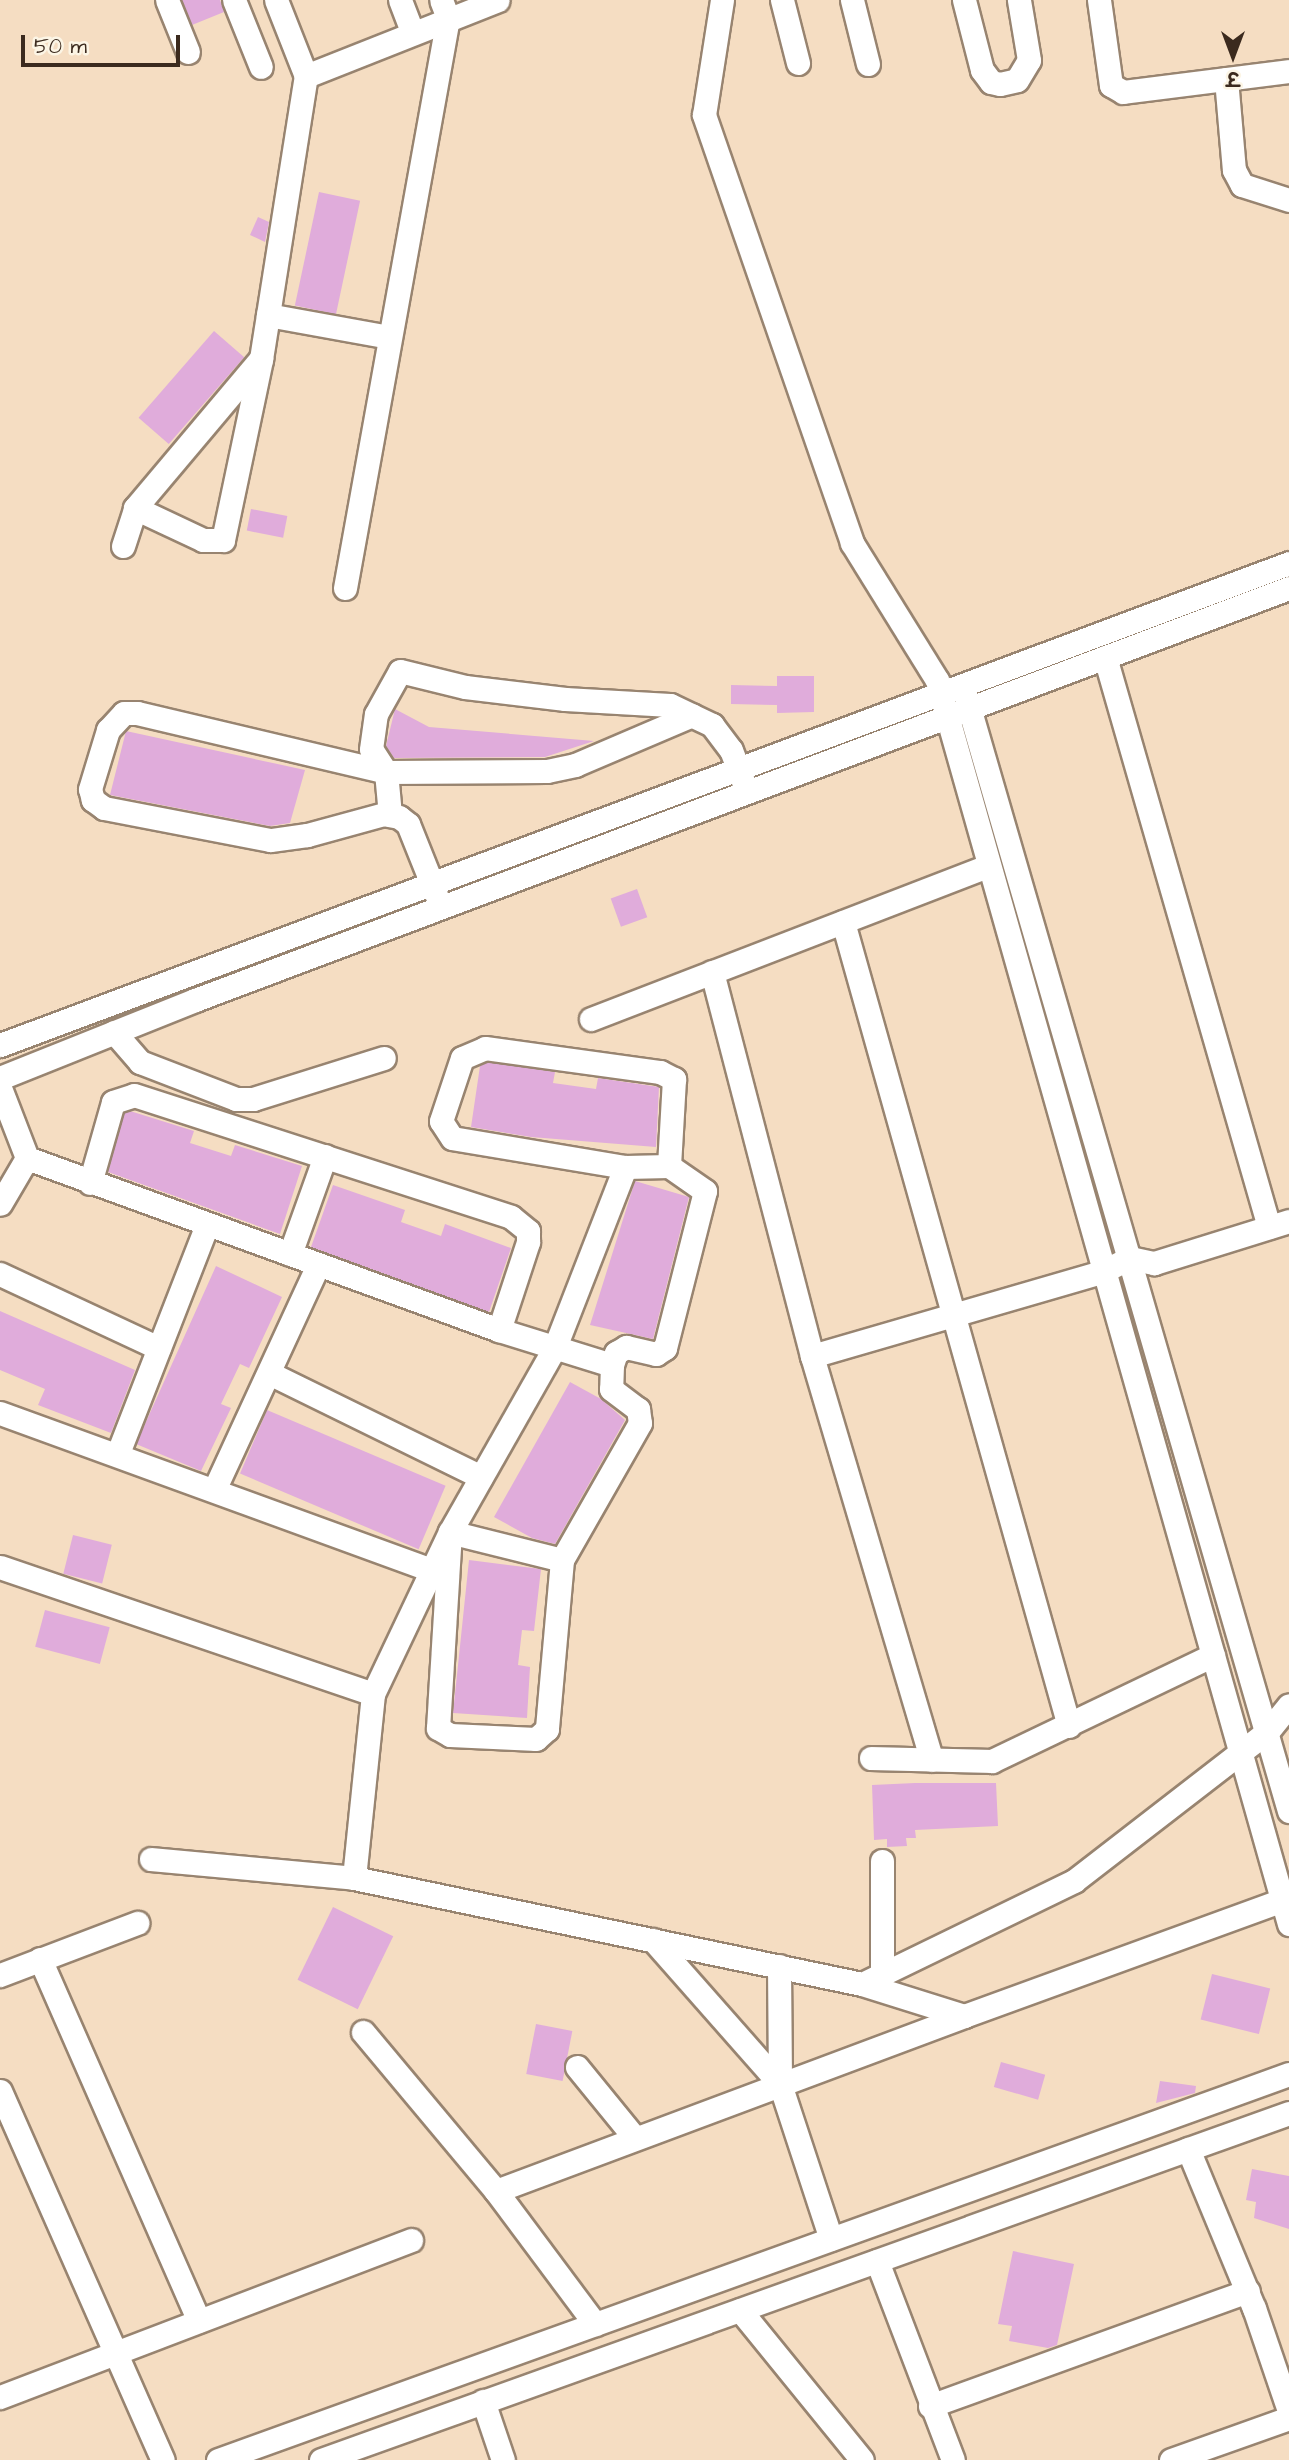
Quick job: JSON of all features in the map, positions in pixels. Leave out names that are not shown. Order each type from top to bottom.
[{"type":"street","points":[[167,0],[188,52]]},
{"type":"street","points":[[234,0],[261,67]]},
{"type":"street","points":[[135,508],[203,540],[223,540],[261,359],[306,76],[276,0]]},
{"type":"street","points":[[400,0],[412,31]]},
{"type":"street","points":[[306,76],[412,31],[444,9],[498,0]]},
{"type":"street","points":[[722,0],[704,115],[852,543],[940,698],[1289,1924]]},
{"type":"street","points":[[782,0],[799,63]]},
{"type":"street","points":[[852,0],[868,64]]},
{"type":"street","points":[[964,0],[982,70],[991,82],[1000,84],[1017,80],[1029,60],[1019,0]]},
{"type":"street","points":[[1099,0],[1111,85],[1124,92],[1289,71]]},
{"type":"street","points":[[345,589],[444,9]]},
{"type":"street","points":[[1226,79],[1238,178],[1242,185],[1289,200]]},
{"type":"street","points":[[268,315],[389,337]]},
{"type":"street","points":[[122,546],[135,508],[261,359]]},
{"type":"street","points":[[0,1078],[114,1032],[747,792],[940,698],[966,699],[1289,563]]},
{"type":"street","points":[[0,1045],[737,769],[940,698],[966,699],[1105,657],[1289,588]]},
{"type":"street","points":[[812,1356],[1104,1271],[1130,1258],[1154,1263],[1279,1224],[1105,657]]},
{"type":"street","points":[[390,815],[386,772],[371,749],[376,714],[400,671],[465,687],[565,699],[670,705],[712,725],[731,750],[747,792]]},
{"type":"street","points":[[966,699],[1268,1731],[1289,1811]]},
{"type":"street","points":[[625,701],[625,741]]},
{"type":"street","points":[[440,908],[408,824],[390,815],[270,840],[113,811],[93,800],[90,789],[107,730],[124,713],[386,772],[547,771],[575,765],[625,741],[692,715]]},
{"type":"street","points":[[591,1019],[987,866]]},
{"type":"street","points":[[843,922],[1069,1726]]},
{"type":"street","points":[[712,972],[812,1356],[932,1760]]},
{"type":"street","points":[[114,1032],[139,1062],[236,1099],[253,1099],[384,1058]]},
{"type":"street","points":[[450,1532],[438,1728],[450,1735],[536,1739],[547,1729],[562,1560],[640,1423],[638,1409],[611,1389],[612,1365],[616,1353],[626,1347],[656,1354],[665,1348],[705,1199],[700,1185],[669,1167],[625,1167],[453,1138],[441,1121],[462,1058],[485,1048],[660,1072],[674,1079],[669,1167]]},
{"type":"street","points":[[0,1088],[27,1158],[499,1330],[612,1365]]},
{"type":"street","points":[[90,1183],[113,1102],[122,1096],[134,1095],[511,1217],[528,1231],[499,1330]]},
{"type":"street","points":[[290,1254],[325,1156]]},
{"type":"street","points":[[0,1204],[27,1158]]},
{"type":"street","points":[[354,1878],[373,1694],[450,1532],[555,1347],[625,1167]]},
{"type":"street","points":[[118,1453],[208,1225]]},
{"type":"street","points":[[215,1488],[318,1265]]},
{"type":"street","points":[[0,1274],[159,1348]]},
{"type":"street","points":[[269,1373],[481,1477]]},
{"type":"street","points":[[0,1413],[215,1488],[432,1570]]},
{"type":"street","points":[[450,1532],[562,1560]]},
{"type":"street","points":[[0,1567],[373,1694]]},
{"type":"street","points":[[871,1758],[992,1761],[1213,1655]]},
{"type":"street","points":[[872,1979],[1074,1881],[1268,1731],[1289,1705]]},
{"type":"street","points":[[151,1859],[354,1878],[779,1966],[872,1979],[964,2016]]},
{"type":"street","points":[[872,1979],[882,1861]]},
{"type":"street","points":[[496,2191],[634,2137],[1282,1900]]},
{"type":"street","points":[[0,1975],[137,1923]]},
{"type":"street","points":[[653,1940],[780,2084]]},
{"type":"street","points":[[40,1959],[199,2321]]},
{"type":"street","points":[[779,1966],[780,2084],[831,2239]]},
{"type":"street","points":[[363,2032],[496,2191],[595,2324]]},
{"type":"street","points":[[577,2067],[634,2137]]},
{"type":"street","points":[[218,2460],[1289,2074]]},
{"type":"street","points":[[0,2091],[163,2460]]},
{"type":"street","points":[[321,2460],[1289,2113]]},
{"type":"street","points":[[1188,2149],[1248,2291],[1289,2411]]},
{"type":"street","points":[[0,2397],[117,2355],[411,2240]]},
{"type":"street","points":[[877,2261],[930,2406],[953,2460]]},
{"type":"street","points":[[930,2406],[1248,2291]]},
{"type":"street","points":[[740,2310],[862,2460]]},
{"type":"street","points":[[482,2401],[503,2460]]},
{"type":"street","points":[[1171,2460],[1289,2418]]},
{"type":"building","points":[[182,0],[220,0],[224,12],[192,25]]},
{"type":"building","points":[[319,192],[360,201],[336,314],[295,305]]},
{"type":"building","points":[[258,217],[269,222],[265,242],[250,235]]},
{"type":"building","points":[[214,331],[244,357],[169,444],[139,418]]},
{"type":"building","points":[[251,509],[287,516],[283,538],[247,531]]},
{"type":"building","points":[[777,676],[814,676],[814,712],[777,713],[777,705],[731,704],[731,685],[777,686]]},
{"type":"building","points":[[395,709],[429,727],[594,741],[545,757],[394,758],[386,746]]},
{"type":"building","points":[[126,731],[305,770],[290,823],[270,826],[110,795]]},
{"type":"building","points":[[637,889],[647,917],[621,927],[611,899]]},
{"type":"building","points":[[487,1062],[555,1072],[553,1083],[596,1089],[598,1078],[659,1087],[656,1147],[531,1137],[471,1127],[480,1066]]},
{"type":"building","points":[[130,1111],[194,1131],[190,1143],[231,1156],[235,1145],[302,1166],[280,1234],[108,1172],[124,1113]]},
{"type":"building","points":[[635,1181],[689,1197],[653,1339],[590,1325]]},
{"type":"building","points":[[333,1185],[405,1210],[401,1222],[441,1236],[445,1224],[511,1248],[489,1312],[311,1247]]},
{"type":"building","points":[[216,1266],[282,1297],[249,1368],[240,1364],[221,1404],[231,1408],[201,1471],[136,1444]]},
{"type":"building","points":[[0,1311],[135,1370],[111,1433],[38,1405],[45,1389],[0,1370]]},
{"type":"building","points":[[570,1382],[601,1399],[625,1420],[555,1544],[532,1538],[494,1517]]},
{"type":"building","points":[[267,1410],[446,1486],[419,1549],[240,1474]]},
{"type":"building","points":[[73,1535],[112,1545],[102,1583],[63,1574]]},
{"type":"building","points":[[469,1560],[541,1569],[534,1631],[522,1630],[518,1665],[530,1667],[527,1718],[453,1713]]},
{"type":"building","points":[[45,1610],[110,1627],[100,1664],[35,1647]]},
{"type":"building","points":[[996,1783],[998,1826],[915,1830],[916,1838],[906,1838],[907,1846],[887,1847],[887,1839],[874,1840],[872,1785]]},
{"type":"building","points":[[333,1907],[393,1936],[358,2009],[297,1980]]},
{"type":"building","points":[[1212,1974],[1270,1989],[1259,2034],[1201,2020]]},
{"type":"building","points":[[536,2024],[572,2031],[563,2081],[526,2074]]},
{"type":"building","points":[[1001,2062],[1045,2075],[1038,2100],[994,2087]]},
{"type":"building","points":[[1160,2081],[1196,2086],[1195,2093],[1156,2103]]},
{"type":"building","points":[[1252,2169],[1289,2176],[1289,2229],[1254,2218],[1256,2202],[1246,2200]]},
{"type":"building","points":[[1013,2251],[1074,2264],[1057,2345],[1048,2348],[1009,2341],[1012,2326],[998,2324]]}]
